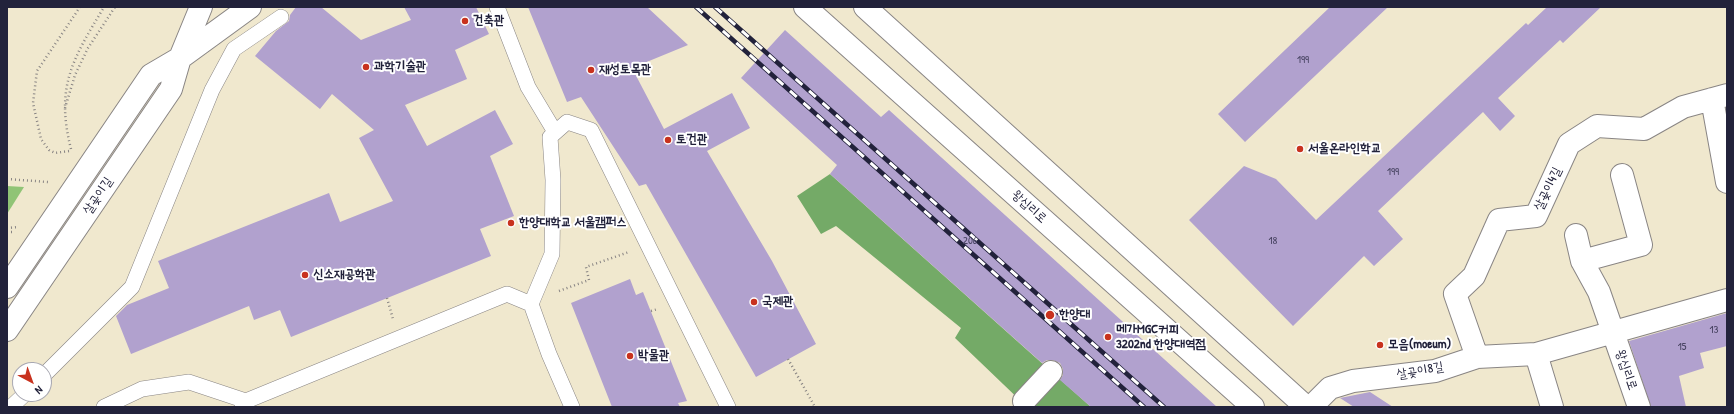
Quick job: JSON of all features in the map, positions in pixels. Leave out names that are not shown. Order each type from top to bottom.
[{"type":"main road","name":"살곶이길","points":[[7,330],[172,89],[180,58],[201,7]]},
{"type":"main road","name":"살곶이길","points":[[7,287],[151,75],[180,58],[216,7]]},
{"type":"main road","points":[[180,58],[250,7]]},
{"type":"main road","name":"왕십리로","points":[[804,7],[1254,407]]},
{"type":"main road","points":[[865,7],[1306,407]]},
{"type":"main road","points":[[1719,97],[1727,182]]},
{"type":"main road","name":"살곶이4길","points":[[1477,358],[1455,294],[1474,276],[1498,220],[1536,216],[1570,144],[1597,126],[1644,129],[1683,107],[1719,97]]},
{"type":"main road","points":[[1582,261],[1641,245],[1622,175]]},
{"type":"main road","points":[[1576,235],[1582,261],[1599,292],[1613,333]]},
{"type":"main road","name":"살곶이8길","points":[[1311,407],[1330,388],[1353,381],[1435,371],[1477,358],[1536,354],[1727,300]]},
{"type":"main road","name":"왕십리로","points":[[1613,333],[1639,407]]},
{"type":"main road","points":[[1536,354],[1552,407]]},
{"type":"main road","points":[[1024,401],[1051,372]]},
{"type":"lane","points":[[497,7],[528,86],[555,132]]},
{"type":"lane","points":[[52,367],[132,288],[212,90],[234,49],[281,17]]},
{"type":"lane","points":[[572,407],[549,354],[531,304],[552,254],[553,180],[550,137],[567,122],[591,130],[728,407]]},
{"type":"lane","points":[[104,407],[142,389],[189,382],[244,404],[507,294],[531,304]]},
{"type":"path","points":[[80,7],[37,71],[33,103],[41,139],[49,150],[56,153],[72,151],[66,128],[64,111],[65,90],[71,67],[82,44],[104,7]]},
{"type":"path","points":[[64,111],[75,75],[88,48],[115,7]]},
{"type":"path","points":[[7,179],[50,183]]},
{"type":"path","points":[[531,304],[589,280],[586,267],[648,244]]},
{"type":"path","points":[[788,359],[815,407]]},
{"type":"green space","points":[[830,174],[1091,407],[1027,407],[955,338],[961,328],[836,226],[821,234],[797,196]]},
{"type":"green space","points":[[7,186],[24,187],[7,214]]},
{"type":"building","points":[[296,7],[321,7],[361,40],[411,20],[404,7],[476,7],[489,34],[455,50],[467,79],[405,105],[427,146],[495,110],[513,144],[490,156],[514,216],[480,229],[491,256],[291,337],[280,310],[254,320],[249,306],[131,354],[116,316],[127,305],[169,288],[158,261],[329,193],[340,222],[393,201],[359,138],[374,130],[332,94],[320,109],[255,56],[276,31],[289,21],[290,15]]},
{"type":"building","points":[[528,7],[647,7],[688,45],[632,68],[664,129],[732,93],[750,128],[707,151],[772,261],[816,344],[756,377],[646,184],[639,186],[581,97],[567,102]]},
{"type":"building","points":[[1330,7],[1388,7],[1245,142],[1218,114]]},
{"type":"building","points":[[1547,7],[1601,7],[1563,43],[1560,40],[1498,98],[1515,116],[1500,131],[1483,112],[1378,211],[1403,239],[1374,266],[1364,256],[1293,326],[1189,220],[1244,166],[1276,179],[1316,220],[1526,23],[1528,25]]},
{"type":"building","points":[[785,30],[881,117],[889,110],[1217,407],[1091,407],[1060,380],[1063,375],[1063,369],[1060,363],[1053,360],[1047,360],[1042,363],[830,174],[837,165],[741,78]]},
{"type":"building","name":"박물관","points":[[630,279],[636,295],[643,292],[687,401],[678,403],[680,407],[612,407],[571,303]]},
{"type":"building","points":[[1727,313],[1727,346],[1700,353],[1704,368],[1679,376],[1686,407],[1651,407],[1629,341]]},
{"type":"building","points":[[1370,392],[1393,407],[1354,407],[1340,398]]},
{"type":"railway","points":[[696,7],[1144,407]]},
{"type":"railway","points":[[715,7],[1164,407]]},
{"type":"place","name":"건축관","points":[[465,21]]},
{"type":"place","name":"과학기술관","points":[[366,67]]},
{"type":"place","name":"재성토목관","points":[[591,70]]},
{"type":"place","name":"토건관","points":[[668,140]]},
{"type":"place","name":"서울온라인학교","points":[[1300,149]]},
{"type":"place","name":"한양대학교 서울캠퍼스","points":[[511,223]]},
{"type":"place","name":"신소재공학관","points":[[305,275]]},
{"type":"place","name":"국제관","points":[[754,302]]},
{"type":"place","name":"한양대","points":[[1050,315]]},
{"type":"place","name":"메가MGC커피 3202nd 한양대역점","points":[[1108,337]]},
{"type":"place","name":"모음(moeum)","points":[[1380,345]]},
{"type":"place","name":"박물관","points":[[630,356]]}]
